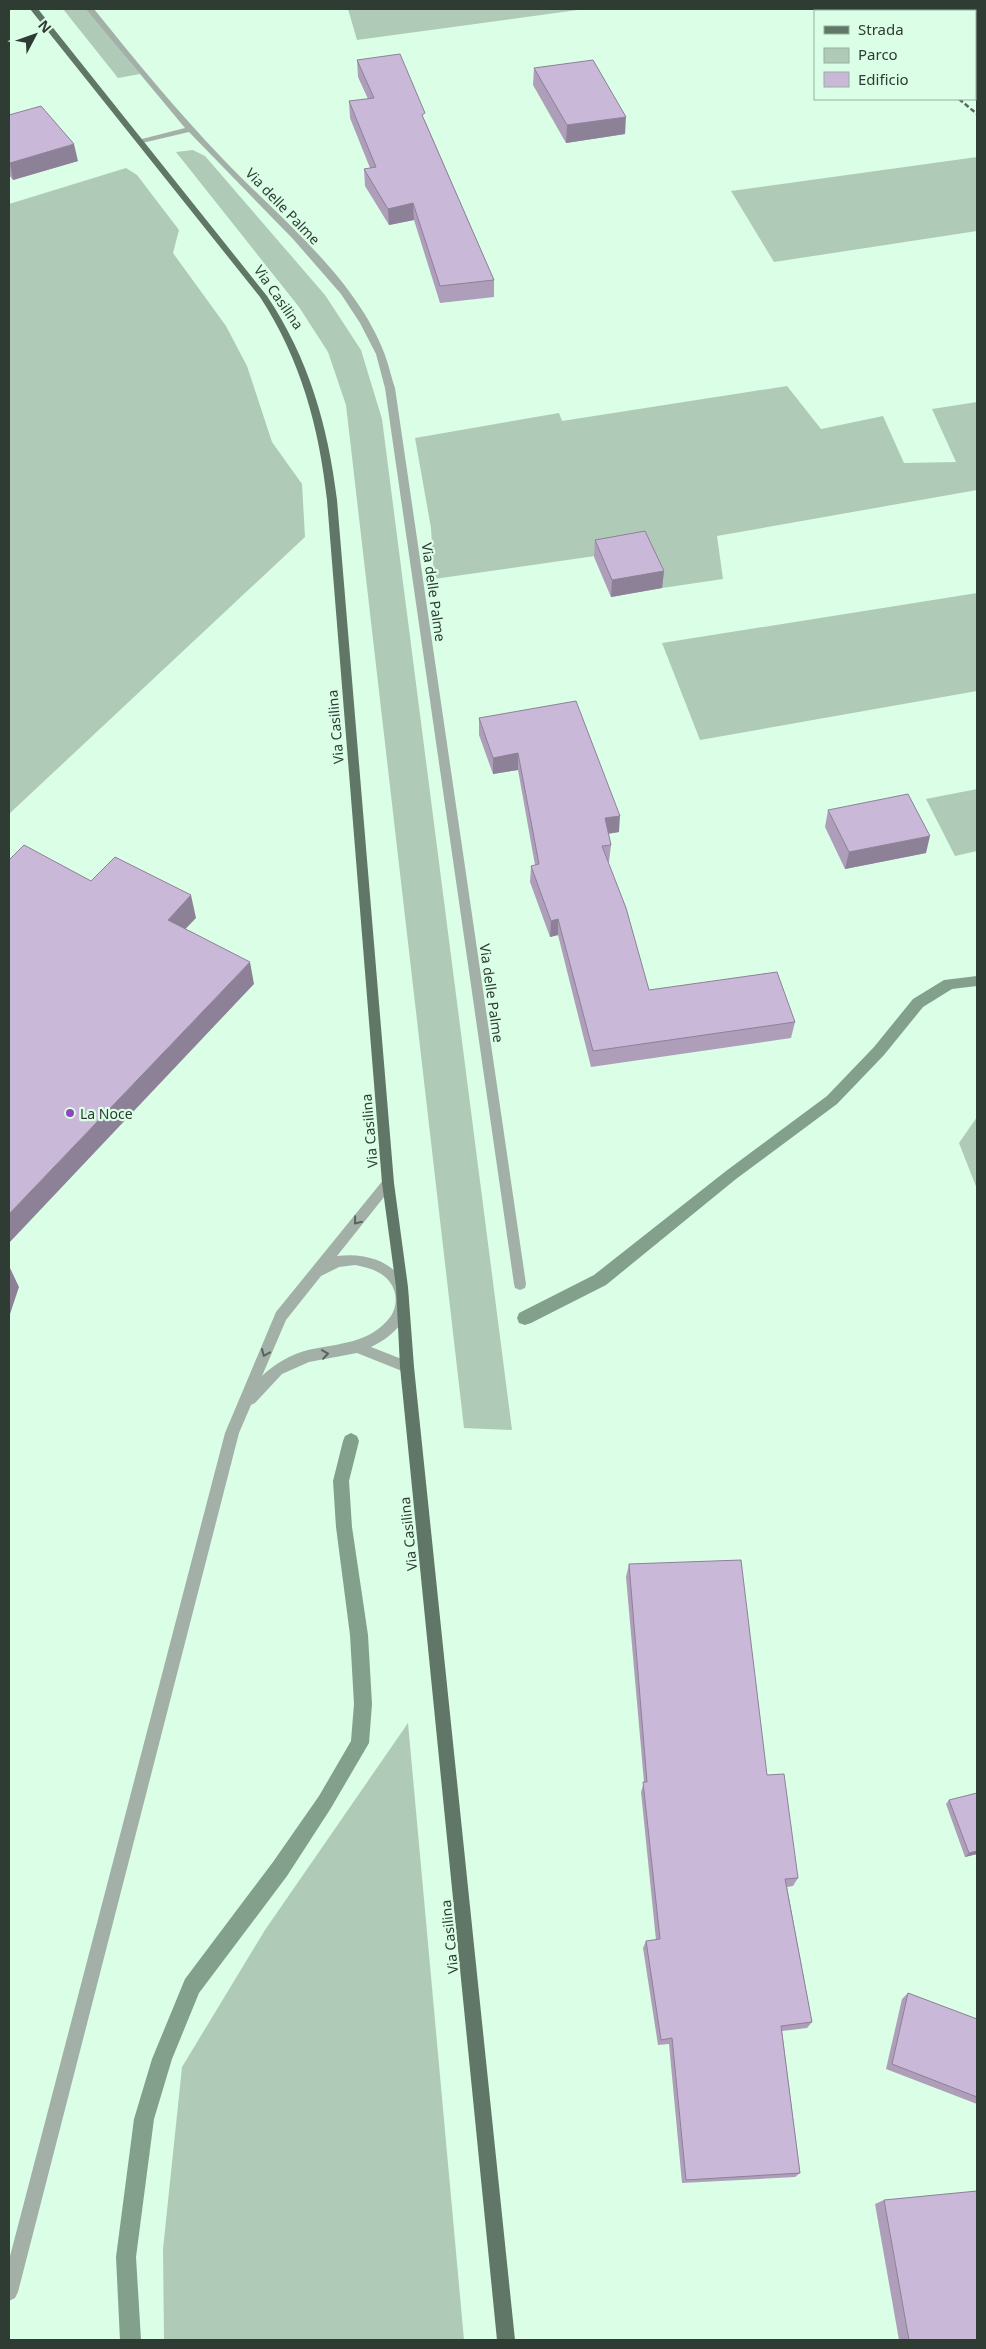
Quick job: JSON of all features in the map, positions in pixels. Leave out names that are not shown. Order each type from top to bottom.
[{"type":"main road","name":"Via Casilina","points":[[34,9],[263,296],[280,321],[303,368],[326,455],[332,500],[388,1183],[402,1287],[406,1367],[506,2340]]},
{"type":"street","name":"Via delle Palme","points":[[90,9],[191,129],[328,274],[366,325],[382,358],[390,388],[520,1284]]},
{"type":"street","points":[[141,142],[191,129]]},
{"type":"street","points":[[9,2292],[232,1433],[281,1316],[388,1183]]},
{"type":"street","points":[[243,1406],[276,1370],[308,1356],[357,1347],[387,1331],[401,1311],[402,1287],[392,1273],[378,1264],[360,1260],[342,1261],[325,1267],[311,1279]]},
{"type":"street","points":[[357,1347],[406,1367]]},
{"type":"green space","points":[[63,9],[88,9],[140,74],[118,78]]},
{"type":"green space","points":[[348,9],[585,9],[357,40]]},
{"type":"green space","points":[[193,150],[205,156],[325,295],[361,350],[382,419],[512,1430],[464,1428],[346,405],[328,352],[299,307],[176,152]]},
{"type":"green space","points":[[977,157],[977,231],[774,262],[731,191]]},
{"type":"green space","points":[[126,168],[137,175],[179,230],[173,253],[226,326],[247,366],[272,442],[302,484],[305,537],[9,814],[9,204]]},
{"type":"green space","points":[[787,386],[821,429],[883,416],[904,463],[956,462],[932,409],[977,402],[977,490],[717,536],[723,579],[662,588],[644,549],[434,579],[431,528],[415,438],[559,413],[562,421]]},
{"type":"green space","points":[[977,593],[977,691],[700,740],[662,643]]},
{"type":"green space","points":[[977,789],[977,851],[955,856],[926,799]]},
{"type":"green space","points":[[977,1117],[977,1189],[959,1143]]},
{"type":"green space","points":[[408,1723],[464,2340],[164,2340],[163,2249],[182,2067],[265,1930]]},
{"type":"building","points":[[400,54],[425,113],[422,115],[494,280],[440,286],[413,203],[388,209],[364,169],[376,167],[349,101],[374,98],[357,60]]},
{"type":"building","points":[[593,60],[626,117],[567,125],[534,68]]},
{"type":"building","points":[[41,106],[74,144],[10,163],[9,115]]},
{"type":"building","points":[[645,531],[664,571],[612,580],[595,540]]},
{"type":"building","points":[[576,701],[620,816],[605,818],[611,845],[602,846],[626,908],[649,990],[777,972],[795,1022],[593,1051],[558,919],[551,921],[531,866],[539,864],[518,753],[493,758],[479,718]]},
{"type":"building","points":[[908,794],[930,836],[849,852],[828,810]]},
{"type":"building","name":"La Noce","points":[[24,845],[91,881],[115,857],[191,895],[168,920],[250,962],[9,1214],[9,860]]},
{"type":"building","points":[[741,1560],[767,1775],[784,1774],[798,1878],[785,1879],[812,2022],[781,2026],[800,2173],[686,2180],[672,2038],[661,2040],[646,1941],[660,1939],[643,1782],[647,1782],[629,1564]]},
{"type":"building","points":[[977,1793],[977,1851],[969,1853],[949,1800]]},
{"type":"building","points":[[908,1993],[977,2019],[977,2097],[892,2064]]},
{"type":"building","points":[[977,2191],[977,2340],[909,2340],[884,2200]]},
{"type":"waterway","points":[[525,1318],[600,1280],[731,1175],[832,1100],[879,1051],[918,1003],[949,984],[977,981]]},
{"type":"waterway","points":[[130,2340],[126,2257],[144,2119],[162,2059],[192,1986],[280,1869],[325,1802],[360,1743],[363,1704],[359,1635],[344,1527],[341,1481],[351,1441]]},
{"type":"railway","points":[[960,100],[977,114]]},
{"type":"place","name":"La Noce","points":[[70,1113]]}]
